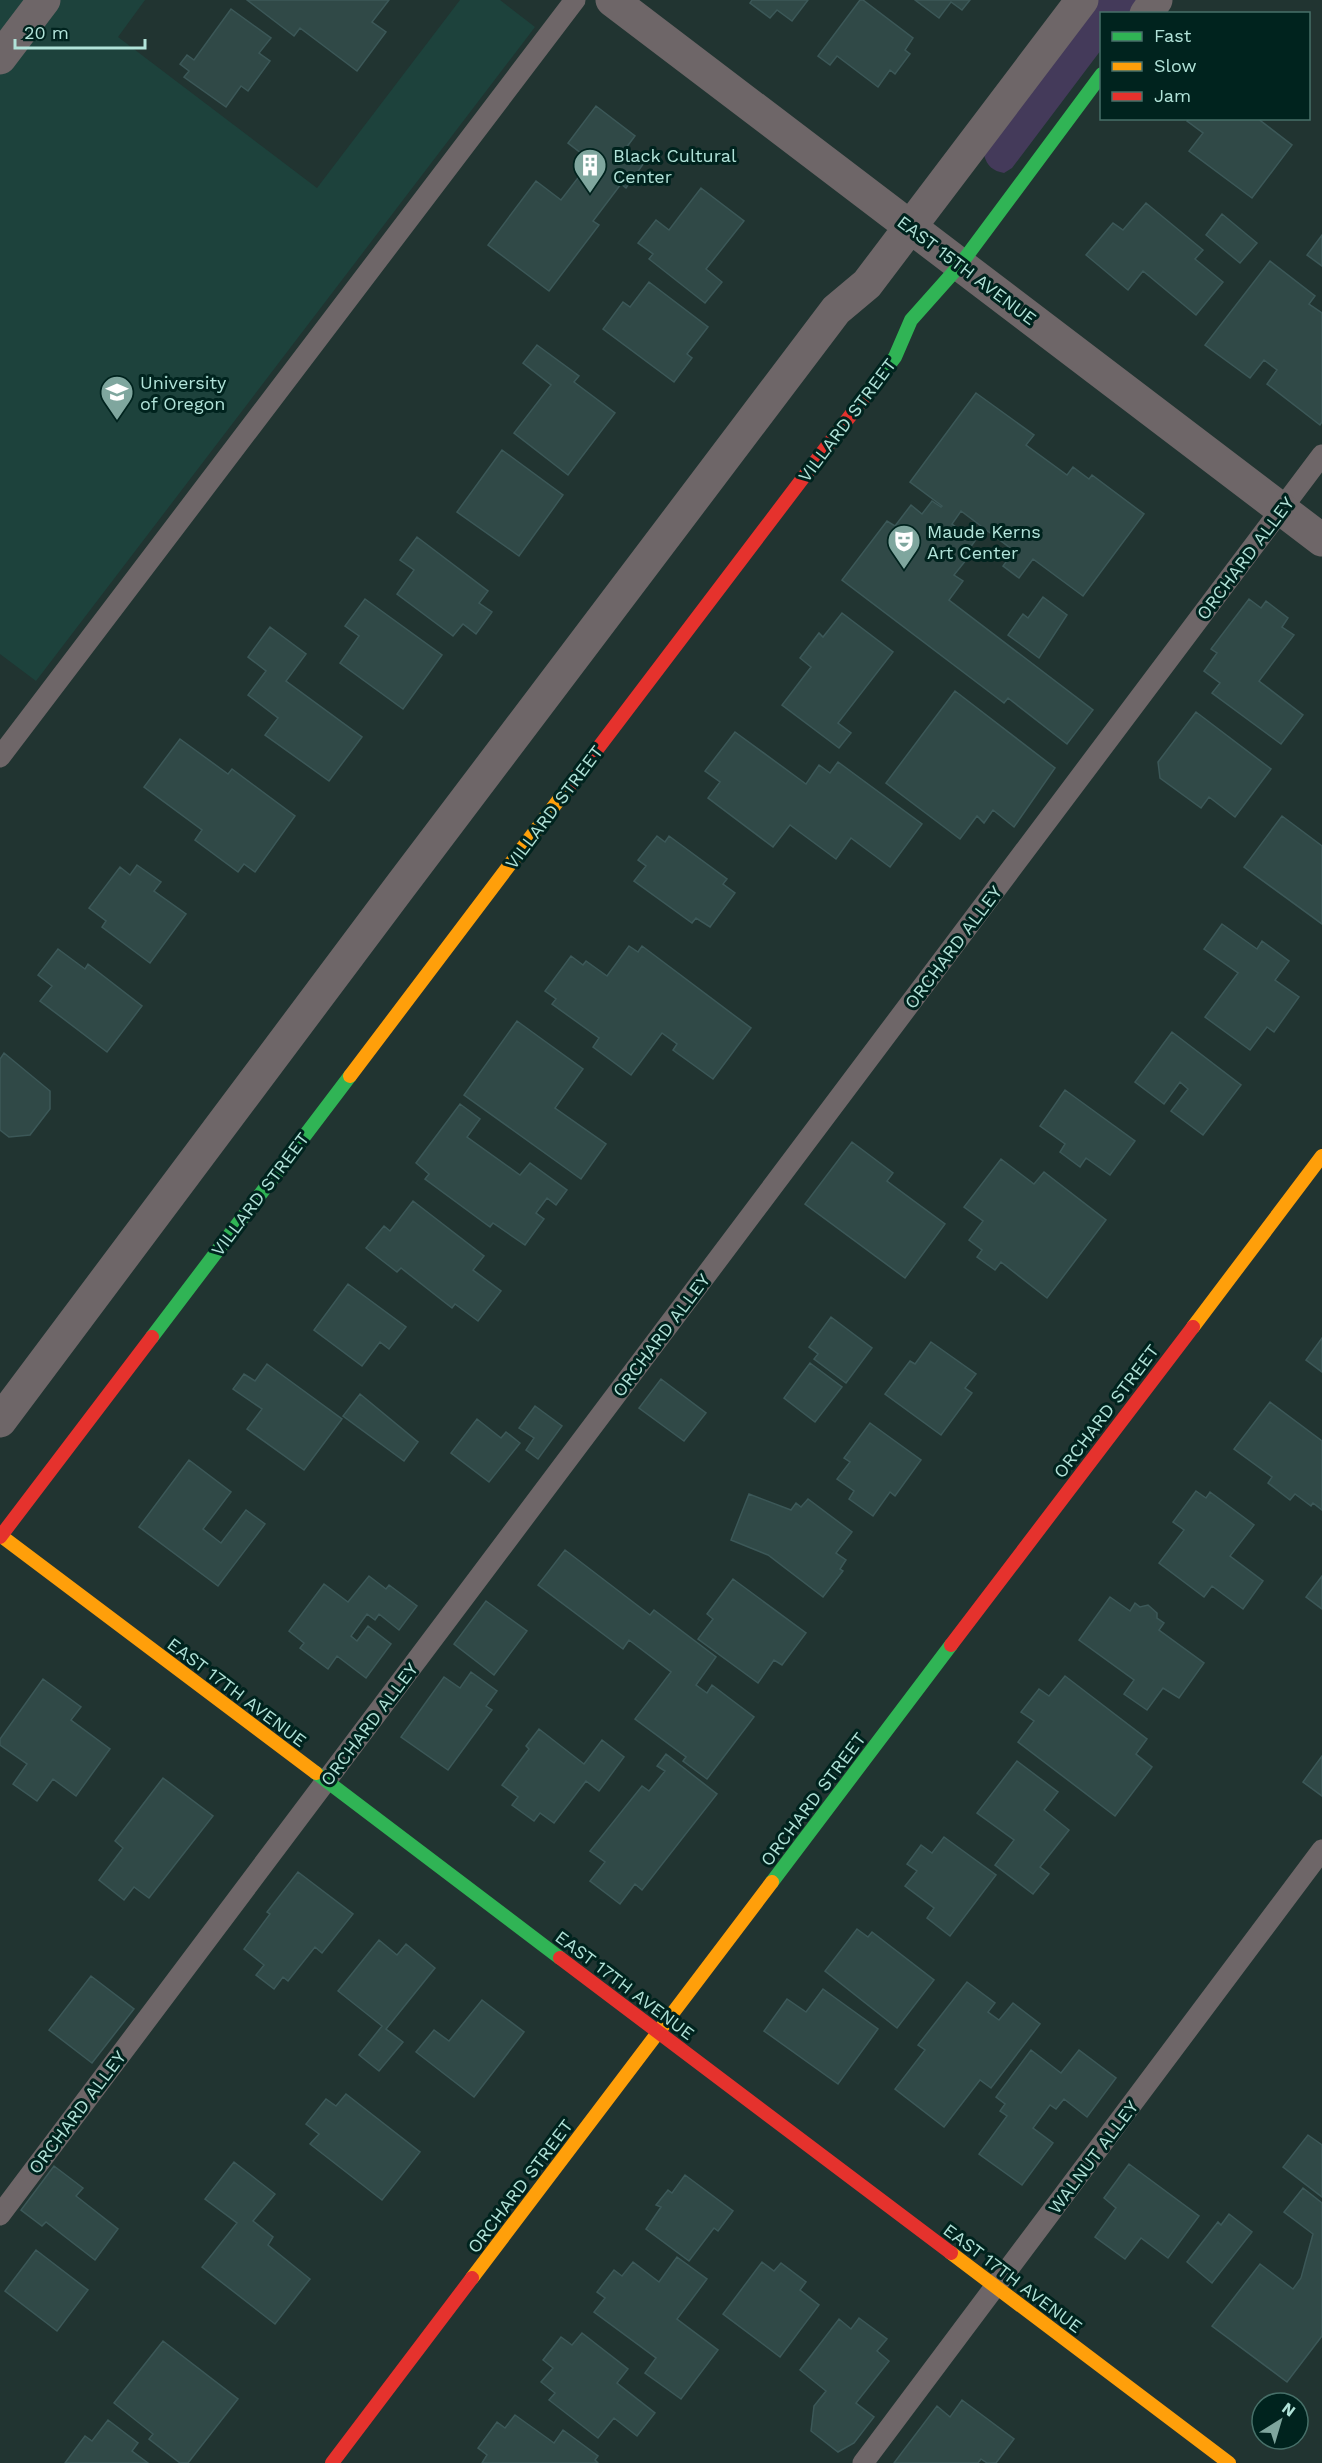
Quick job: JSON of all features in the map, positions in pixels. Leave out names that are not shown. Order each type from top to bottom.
[{"type":"street","points":[[0,58],[44,0]]},
{"type":"street","name":"EAST 15TH AVENUE","points":[[612,0],[1322,540]]},
{"type":"street","points":[[0,1421],[363,935],[836,310],[867,284],[1082,0]]},
{"type":"street","name":"VILLARD STREET","points":[[0,1536],[895,357],[910,320],[960,265],[1100,75]]},
{"type":"street","name":"ORCHARD STREET","points":[[333,2463],[1322,1156]]},
{"type":"street","name":"EAST 17TH AVENUE","points":[[0,1536],[1229,2463]]},
{"type":"lane","points":[[0,757],[575,0]]},
{"type":"lane","name":"ORCHARD ALLEY","points":[[0,2215],[1322,455]]},
{"type":"lane","name":"WALNUT ALLEY","points":[[863,2463],[1322,1850]]},
{"type":"shaded area","name":"University of Oregon","points":[[0,0],[145,0],[118,37],[317,188],[460,0],[500,0],[535,27],[36,681],[0,654]]},
{"type":"shaded area","points":[[1097,0],[1139,0],[1130,12],[1100,12],[1100,51],[1012,168],[1004,173],[997,171],[989,165],[984,155]]},
{"type":"building","points":[[247,0],[389,0],[372,22],[386,32],[357,71],[300,28],[294,36]]},
{"type":"building","points":[[752,0],[808,0],[792,21],[777,10],[770,18],[750,3]]},
{"type":"building","points":[[860,0],[913,38],[905,50],[910,54],[895,74],[890,70],[878,87],[837,56],[830,65],[818,56]]},
{"type":"building","points":[[915,0],[970,0],[962,10],[951,2],[939,18]]},
{"type":"building","points":[[231,9],[271,38],[259,53],[270,61],[248,91],[241,86],[226,107],[184,77],[189,71],[180,64],[187,55],[194,60]]},
{"type":"building","name":"Black Cultural Center","points":[[596,106],[635,136],[626,148],[644,163],[626,188],[621,184],[593,221],[599,225],[549,291],[488,245],[536,181],[561,200],[591,161],[568,143]]},
{"type":"building","points":[[1260,120],[1292,145],[1252,198],[1189,151],[1203,133],[1187,121]]},
{"type":"building","points":[[701,188],[744,221],[706,269],[722,282],[705,303],[649,259],[653,254],[638,243],[656,220],[669,230]]},
{"type":"building","points":[[1146,203],[1203,250],[1195,259],[1223,282],[1196,315],[1143,271],[1128,290],[1086,255],[1113,223],[1123,230]]},
{"type":"building","points":[[1222,214],[1257,243],[1240,263],[1206,235]]},
{"type":"building","points":[[1322,235],[1322,266],[1307,255]]},
{"type":"building","points":[[1270,261],[1315,296],[1309,304],[1322,313],[1322,422],[1320,425],[1267,384],[1277,370],[1264,360],[1250,378],[1205,345]]},
{"type":"building","points":[[649,282],[708,327],[687,354],[692,358],[674,382],[603,329],[623,302],[630,307]]},
{"type":"building","points":[[537,345],[579,376],[574,382],[615,413],[568,475],[514,433],[551,385],[523,363]]},
{"type":"building","name":"Maude Kerns Art Center","points":[[976,393],[1034,435],[1026,445],[1067,475],[1073,467],[1089,479],[1092,475],[1144,514],[1083,596],[1033,559],[1019,578],[1003,566],[1014,551],[961,511],[952,524],[975,541],[967,552],[970,555],[954,575],[963,581],[949,600],[1093,710],[1067,744],[1008,698],[1004,703],[842,580],[887,521],[895,526],[911,505],[922,514],[932,501],[942,506],[910,482]]},
{"type":"building","points":[[502,450],[563,495],[519,556],[457,512]]},
{"type":"building","points":[[417,537],[488,591],[479,603],[492,612],[476,634],[463,624],[453,636],[397,594],[414,570],[400,560]]},
{"type":"building","points":[[1043,597],[1067,615],[1039,658],[1008,635],[1023,614],[1028,618]]},
{"type":"building","points":[[365,599],[442,655],[403,709],[340,663],[359,636],[345,626]]},
{"type":"building","points":[[1249,599],[1261,608],[1266,601],[1288,618],[1282,627],[1294,635],[1259,681],[1303,715],[1281,744],[1212,693],[1220,683],[1204,671],[1217,653],[1211,649]]},
{"type":"building","points":[[842,613],[893,652],[838,723],[851,733],[839,748],[782,705],[811,667],[800,658],[819,633],[823,637]]},
{"type":"building","points":[[270,627],[306,654],[286,681],[362,737],[329,781],[265,735],[278,718],[248,695],[266,671],[248,657]]},
{"type":"building","points":[[955,691],[1055,768],[1014,827],[993,810],[984,823],[977,816],[960,839],[886,783]]},
{"type":"building","points":[[1196,712],[1271,769],[1235,817],[1209,797],[1201,808],[1160,778],[1158,762]]},
{"type":"building","points":[[735,732],[806,784],[819,765],[830,773],[838,762],[922,824],[890,867],[851,838],[836,859],[790,825],[773,847],[708,798],[720,782],[705,771]]},
{"type":"building","points":[[180,739],[228,774],[232,769],[295,816],[255,872],[244,864],[238,872],[195,840],[202,830],[144,787]]},
{"type":"building","points":[[1282,816],[1322,846],[1322,924],[1244,867]]},
{"type":"building","points":[[657,836],[665,842],[669,836],[727,879],[723,884],[735,893],[710,927],[696,918],[692,923],[634,881],[646,866],[638,860]]},
{"type":"building","points":[[137,865],[161,882],[154,891],[186,914],[150,963],[102,927],[106,921],[89,908],[120,867],[130,875]]},
{"type":"building","points":[[1222,924],[1257,949],[1262,941],[1289,961],[1275,980],[1299,997],[1274,1032],[1267,1027],[1250,1050],[1205,1017],[1238,973],[1204,949]]},
{"type":"building","points":[[629,946],[638,952],[642,946],[751,1028],[713,1079],[673,1050],[677,1044],[662,1033],[631,1075],[593,1047],[599,1038],[552,1004],[556,999],[545,991],[571,956],[583,965],[586,961],[607,976]]},
{"type":"building","points":[[58,949],[85,969],[88,964],[142,1006],[107,1052],[40,1001],[52,986],[38,975]]},
{"type":"building","points":[[517,1021],[583,1069],[555,1108],[606,1144],[581,1179],[464,1095]]},
{"type":"building","points":[[1172,1032],[1241,1085],[1203,1135],[1171,1111],[1188,1089],[1180,1082],[1164,1104],[1135,1082]]},
{"type":"building","points":[[4,1053],[50,1091],[50,1109],[30,1135],[9,1137],[0,1130],[0,1059]]},
{"type":"building","points":[[1065,1090],[1135,1141],[1110,1175],[1086,1158],[1080,1167],[1060,1152],[1065,1144],[1040,1126]]},
{"type":"building","points":[[460,1104],[480,1119],[467,1137],[520,1175],[530,1163],[567,1190],[556,1205],[547,1198],[536,1213],[544,1219],[525,1245],[493,1223],[490,1227],[425,1179],[429,1174],[416,1163]]},
{"type":"building","points":[[852,1142],[893,1173],[887,1181],[945,1224],[905,1278],[805,1204]]},
{"type":"building","points":[[1001,1159],[1034,1184],[1044,1172],[1106,1220],[1047,1298],[1001,1262],[995,1270],[977,1257],[982,1250],[969,1240],[983,1221],[964,1207]]},
{"type":"building","points":[[413,1201],[484,1256],[473,1270],[501,1291],[478,1321],[455,1304],[452,1308],[401,1268],[397,1272],[366,1248],[384,1226],[390,1231]]},
{"type":"building","points":[[348,1284],[406,1327],[389,1349],[380,1342],[362,1366],[314,1330]]},
{"type":"building","points":[[831,1317],[872,1348],[846,1383],[814,1359],[818,1354],[809,1347]]},
{"type":"building","points":[[1322,1338],[1322,1372],[1306,1360]]},
{"type":"building","points":[[931,1342],[976,1374],[965,1388],[972,1393],[941,1435],[885,1394],[910,1361],[915,1364]]},
{"type":"building","points":[[810,1363],[842,1387],[815,1422],[784,1398]]},
{"type":"building","points":[[267,1364],[342,1419],[304,1470],[247,1429],[262,1409],[233,1389],[244,1374],[255,1381]]},
{"type":"building","points":[[661,1379],[706,1413],[684,1441],[639,1408]]},
{"type":"building","points":[[360,1394],[418,1442],[404,1461],[343,1416]]},
{"type":"building","points":[[1270,1402],[1322,1441],[1322,1510],[1313,1503],[1311,1506],[1295,1494],[1290,1500],[1268,1483],[1272,1477],[1234,1449]]},
{"type":"building","points":[[535,1406],[562,1426],[538,1459],[526,1450],[534,1438],[519,1428]]},
{"type":"building","points":[[477,1419],[501,1438],[506,1432],[520,1443],[489,1482],[451,1453]]},
{"type":"building","points":[[870,1423],[921,1460],[895,1496],[890,1492],[873,1516],[849,1499],[854,1491],[837,1479],[850,1462],[844,1458]]},
{"type":"building","points":[[189,1460],[231,1492],[203,1529],[221,1543],[246,1510],[265,1524],[218,1586],[139,1527]]},
{"type":"building","points":[[1196,1491],[1206,1498],[1210,1492],[1254,1525],[1230,1556],[1263,1581],[1243,1609],[1212,1586],[1204,1597],[1159,1563],[1184,1530],[1173,1522]]},
{"type":"building","points":[[749,1494],[791,1510],[796,1503],[801,1507],[808,1499],[852,1532],[836,1553],[846,1560],[840,1569],[843,1571],[823,1597],[768,1555],[731,1540]]},
{"type":"building","points":[[565,1550],[650,1615],[654,1610],[716,1657],[696,1685],[707,1693],[712,1685],[754,1717],[707,1779],[683,1761],[686,1757],[635,1719],[671,1672],[629,1640],[623,1649],[538,1585]]},
{"type":"building","points":[[369,1576],[386,1589],[389,1585],[417,1606],[399,1630],[379,1614],[375,1620],[367,1614],[351,1636],[357,1641],[368,1626],[391,1644],[366,1678],[337,1656],[328,1669],[300,1648],[304,1643],[289,1631],[324,1584],[348,1602]]},
{"type":"building","points":[[1322,1576],[1322,1609],[1306,1597]]},
{"type":"building","points":[[733,1579],[806,1633],[782,1665],[774,1660],[758,1683],[698,1639],[713,1619],[707,1614]]},
{"type":"building","points":[[1110,1597],[1130,1611],[1135,1603],[1140,1607],[1148,1605],[1157,1613],[1157,1618],[1164,1623],[1159,1630],[1204,1663],[1179,1698],[1163,1688],[1147,1710],[1124,1694],[1134,1680],[1079,1640]]},
{"type":"building","points":[[486,1601],[527,1631],[494,1675],[454,1644]]},
{"type":"building","points":[[471,1672],[497,1691],[486,1706],[492,1710],[448,1770],[401,1737],[444,1677],[460,1688]]},
{"type":"building","points":[[1065,1676],[1147,1739],[1136,1754],[1152,1767],[1115,1816],[1018,1742],[1034,1721],[1021,1712],[1039,1689],[1049,1696]]},
{"type":"building","points":[[43,1679],[81,1707],[71,1720],[110,1749],[76,1796],[53,1779],[37,1801],[13,1784],[27,1764],[0,1745],[0,1739]]},
{"type":"building","points":[[539,1729],[584,1764],[602,1740],[624,1757],[599,1791],[586,1781],[554,1823],[540,1813],[534,1821],[512,1805],[518,1797],[502,1785],[529,1749],[526,1746]]},
{"type":"building","points":[[666,1754],[717,1794],[642,1890],[635,1884],[620,1904],[590,1881],[605,1862],[590,1851],[642,1786],[649,1791],[665,1771],[657,1766]]},
{"type":"building","points":[[1322,1756],[1322,1796],[1303,1782]]},
{"type":"building","points":[[1017,1761],[1058,1792],[1044,1810],[1069,1830],[1040,1867],[1049,1874],[1033,1894],[995,1865],[1014,1840],[977,1813]]},
{"type":"building","points":[[163,1778],[213,1816],[149,1898],[134,1887],[124,1900],[99,1880],[123,1848],[115,1841]]},
{"type":"building","points":[[944,1837],[996,1875],[950,1936],[927,1918],[934,1908],[905,1886],[917,1871],[907,1864],[921,1845],[932,1853]]},
{"type":"building","points":[[298,1872],[353,1914],[322,1953],[315,1947],[288,1981],[283,1977],[274,1989],[256,1975],[264,1965],[244,1949],[270,1914],[267,1912]]},
{"type":"building","points":[[857,1929],[868,1937],[872,1932],[934,1980],[897,2028],[825,1971]]},
{"type":"building","points":[[379,1940],[397,1955],[406,1944],[435,1968],[386,2029],[403,2042],[379,2071],[359,2055],[382,2026],[338,1991]]},
{"type":"building","points":[[91,1976],[134,2009],[92,2063],[49,2030]]},
{"type":"building","points":[[967,1982],[995,2003],[988,2012],[999,2020],[1013,2003],[1040,2024],[991,2088],[980,2080],[944,2127],[895,2089],[925,2050],[918,2045]]},
{"type":"building","points":[[823,1989],[878,2029],[838,2084],[764,2031],[787,1999],[806,2012]]},
{"type":"building","points":[[482,2000],[524,2032],[474,2097],[416,2052],[434,2030],[449,2041]]},
{"type":"building","points":[[1031,2050],[1061,2073],[1079,2050],[1116,2078],[1087,2117],[1064,2099],[1056,2109],[1050,2105],[1033,2128],[1053,2143],[1022,2185],[979,2154],[1007,2116],[1000,2111],[1005,2104],[996,2097]]},
{"type":"building","points":[[346,2094],[420,2152],[382,2200],[310,2144],[319,2134],[306,2124],[326,2099],[336,2106]]},
{"type":"building","points":[[1308,2135],[1322,2145],[1322,2197],[1283,2167]]},
{"type":"building","points":[[234,2162],[275,2194],[253,2221],[273,2237],[268,2245],[310,2279],[275,2324],[202,2267],[237,2223],[205,2199]]},
{"type":"building","points":[[1129,2164],[1199,2216],[1168,2258],[1141,2238],[1125,2259],[1095,2237],[1116,2208],[1104,2198]]},
{"type":"building","points":[[54,2166],[83,2188],[76,2196],[118,2229],[95,2260],[46,2222],[42,2226],[21,2210]]},
{"type":"building","points":[[685,2175],[733,2211],[718,2231],[714,2228],[689,2261],[646,2229],[661,2207],[656,2205],[668,2190],[672,2193]]},
{"type":"building","points":[[1303,2188],[1322,2203],[1322,2336],[1287,2382],[1212,2326],[1260,2264],[1293,2289],[1301,2278],[1313,2234],[1284,2212]]},
{"type":"building","points":[[1229,2214],[1252,2232],[1212,2283],[1187,2262],[1218,2222],[1221,2225]]},
{"type":"building","points":[[36,2250],[88,2290],[57,2331],[5,2291]]},
{"type":"building","points":[[677,2257],[707,2279],[677,2319],[718,2350],[681,2399],[645,2373],[656,2358],[594,2312],[605,2298],[597,2292],[614,2270],[622,2276],[633,2262],[659,2282]]},
{"type":"building","points":[[762,2262],[774,2271],[781,2263],[806,2282],[800,2290],[819,2305],[780,2357],[723,2314]]},
{"type":"building","points":[[859,2318],[887,2339],[877,2351],[889,2361],[856,2403],[874,2417],[854,2443],[838,2452],[811,2431],[814,2406],[826,2391],[800,2370],[839,2319],[851,2329]]},
{"type":"building","points":[[582,2333],[628,2369],[617,2383],[655,2413],[637,2436],[614,2418],[598,2438],[549,2400],[555,2393],[541,2382],[553,2368],[543,2360],[561,2337],[572,2345]]},
{"type":"building","points":[[163,2341],[238,2399],[188,2463],[180,2463],[149,2439],[153,2434],[114,2403]]},
{"type":"building","points":[[962,2400],[1014,2439],[996,2463],[987,2463],[981,2459],[978,2463],[894,2463],[937,2406],[950,2417]]},
{"type":"building","points":[[515,2415],[554,2443],[563,2430],[598,2456],[595,2460],[598,2463],[482,2463],[487,2455],[478,2448],[497,2422],[505,2428]]},
{"type":"building","points":[[108,2420],[138,2443],[132,2451],[148,2463],[65,2463],[85,2436],[92,2441]]},
{"type":"traffic: fast","points":[[869,391],[895,357],[911,320],[960,265],[1100,77]]},
{"type":"traffic: fast","points":[[152,1337],[350,1076]]},
{"type":"traffic: fast","points":[[772,1882],[951,1645]]},
{"type":"traffic: fast","points":[[316,1773],[560,1958]]},
{"type":"traffic: slow","points":[[350,1076],[570,785]]},
{"type":"traffic: slow","points":[[1193,1327],[1322,1156]]},
{"type":"traffic: slow","points":[[0,1535],[316,1773]]},
{"type":"traffic: slow","points":[[472,2278],[772,1882]]},
{"type":"traffic: slow","points":[[951,2253],[1229,2463]]},
{"type":"traffic: jam","points":[[570,785],[869,391]]},
{"type":"traffic: jam","points":[[951,1645],[1193,1327]]},
{"type":"traffic: jam","points":[[0,1537],[152,1337]]},
{"type":"traffic: jam","points":[[560,1958],[951,2253]]},
{"type":"traffic: jam","points":[[332,2463],[472,2278]]},
{"type":"place","name":"Black Cultural Center","points":[[590,194]]},
{"type":"place","name":"University of Oregon","points":[[117,421]]},
{"type":"place","name":"Maude Kerns Art Center","points":[[904,570]]}]
